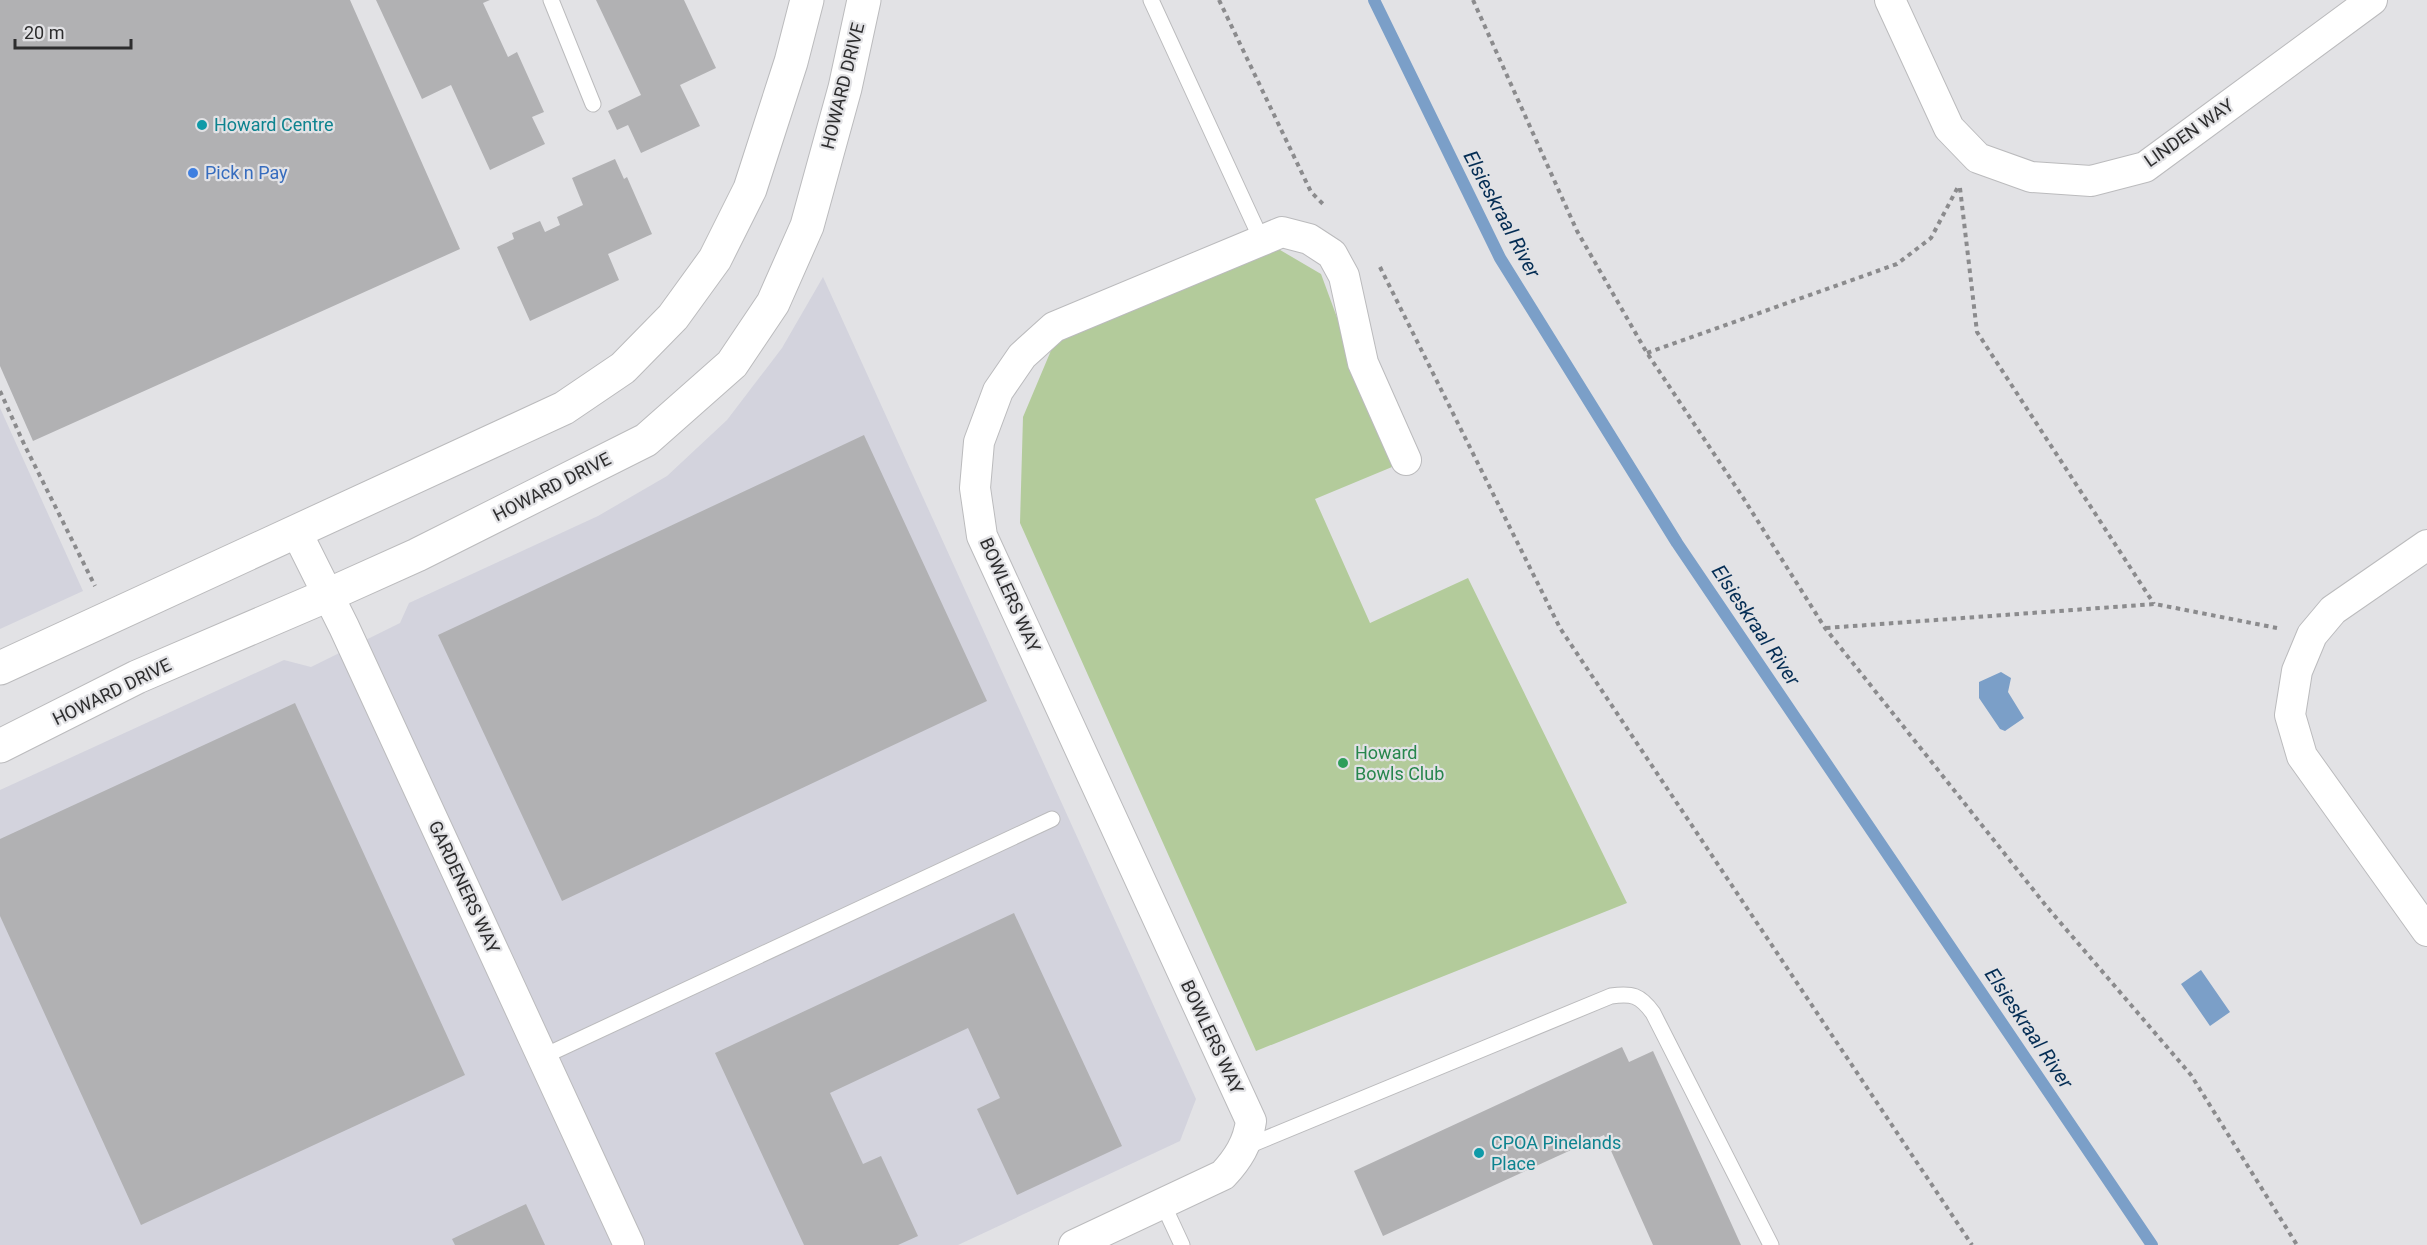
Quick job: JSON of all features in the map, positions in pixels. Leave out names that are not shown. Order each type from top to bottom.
[{"type":"street","points":[[0,668],[564,408],[623,368],[673,317],[715,259],[750,189],[791,62],[807,0]]},
{"type":"street","name":"HOWARD DRIVE","points":[[0,746],[137,677],[328,596],[417,555],[646,440],[732,364],[773,303],[807,226],[845,87],[864,0]]},
{"type":"street","points":[[1890,0],[1949,128],[1978,158]]},
{"type":"street","name":"LINDEN WAY","points":[[1978,158],[2031,177],[2091,181],[2145,167],[2372,0]]},
{"type":"street","name":"BOWLERS WAY","points":[[1243,1148],[1251,1121],[982,536],[975,488],[979,442],[998,391],[1022,356],[1054,327],[1282,232],[1309,239],[1332,254],[1344,276],[1363,363],[1406,460]]},
{"type":"street","name":"GARDENERS WAY","points":[[296,531],[629,1245]]},
{"type":"street","points":[[2427,545],[2333,610],[2312,635],[2297,671],[2290,715],[2302,756],[2427,931]]},
{"type":"street","points":[[1074,1245],[1223,1175],[1235,1162],[1243,1148]]},
{"type":"lane","points":[[551,0],[593,104]]},
{"type":"lane","points":[[1151,0],[1262,241]]},
{"type":"lane","points":[[542,1057],[1052,819]]},
{"type":"lane","points":[[1243,1148],[1611,996],[1628,993],[1644,1001],[1653,1012],[1771,1245]]},
{"type":"lane","points":[[1163,1204],[1182,1245]]},
{"type":"path","points":[[1219,0],[1311,192],[1326,208]]},
{"type":"path","points":[[1473,0],[1577,231],[1647,353],[1742,496],[1825,628],[2047,907],[2191,1076],[2297,1245]]},
{"type":"path","points":[[1647,353],[1897,264],[1931,238],[1959,185],[1978,158]]},
{"type":"path","points":[[1959,185],[1977,332],[2155,604]]},
{"type":"path","points":[[1372,258],[1380,267],[1560,628],[1972,1245]]},
{"type":"path","points":[[0,391],[96,589]]},
{"type":"path","points":[[1825,628],[2155,604],[2312,635]]},
{"type":"shaded area","points":[[823,277],[1196,1099],[1180,1141],[958,1245],[0,1245],[0,790],[284,660],[311,667],[400,623],[409,603],[598,516],[667,476],[727,420],[782,348]]},
{"type":"shaded area","points":[[0,408],[83,591],[0,629]]},
{"type":"green space","name":"Howard Bowls Club","points":[[1275,247],[1321,274],[1392,467],[1315,499],[1370,623],[1468,578],[1627,903],[1256,1051],[1020,523],[1023,417],[1055,341]]},
{"type":"water","points":[[2001,672],[2011,678],[2008,692],[2024,718],[2005,731],[2000,729],[1979,698],[1979,682]]},
{"type":"water","points":[[2201,970],[2230,1012],[2210,1026],[2181,984]]},
{"type":"building","name":"Howard Centre","points":[[0,0],[350,0],[460,249],[33,441],[0,366]]},
{"type":"building","points":[[376,0],[490,0],[483,3],[508,57],[517,52],[544,112],[532,117],[545,144],[490,170],[451,85],[422,99]]},
{"type":"building","points":[[596,0],[684,0],[716,68],[680,85],[700,126],[641,153],[628,125],[617,130],[608,111],[641,95]]},
{"type":"building","points":[[615,159],[624,179],[627,177],[652,234],[608,254],[619,280],[530,321],[497,247],[514,239],[512,233],[540,221],[545,232],[560,225],[557,217],[583,205],[572,178]]},
{"type":"building","points":[[864,435],[987,701],[562,901],[438,635]]},
{"type":"building","points":[[295,703],[465,1075],[141,1225],[0,916],[0,839]]},
{"type":"building","points":[[1014,913],[1122,1146],[1017,1195],[977,1109],[1000,1098],[968,1028],[830,1093],[863,1164],[881,1156],[918,1236],[898,1245],[804,1245],[715,1053]]},
{"type":"building","name":"CPOA Pinelands Place","points":[[1622,1047],[1629,1062],[1653,1051],[1741,1245],[1653,1245],[1604,1135],[1383,1236],[1354,1171]]},
{"type":"building","points":[[526,1204],[545,1245],[455,1245],[452,1239]]},
{"type":"waterway","name":"Elsieskraal River","points":[[1374,0],[1500,258],[1677,543],[2152,1245]]},
{"type":"place","name":"Howard Centre","points":[[202,125]]},
{"type":"place","name":"Pick n Pay","points":[[193,173]]},
{"type":"place","name":"Howard Bowls Club","points":[[1343,763]]},
{"type":"place","name":"CPOA Pinelands Place","points":[[1479,1153]]}]
